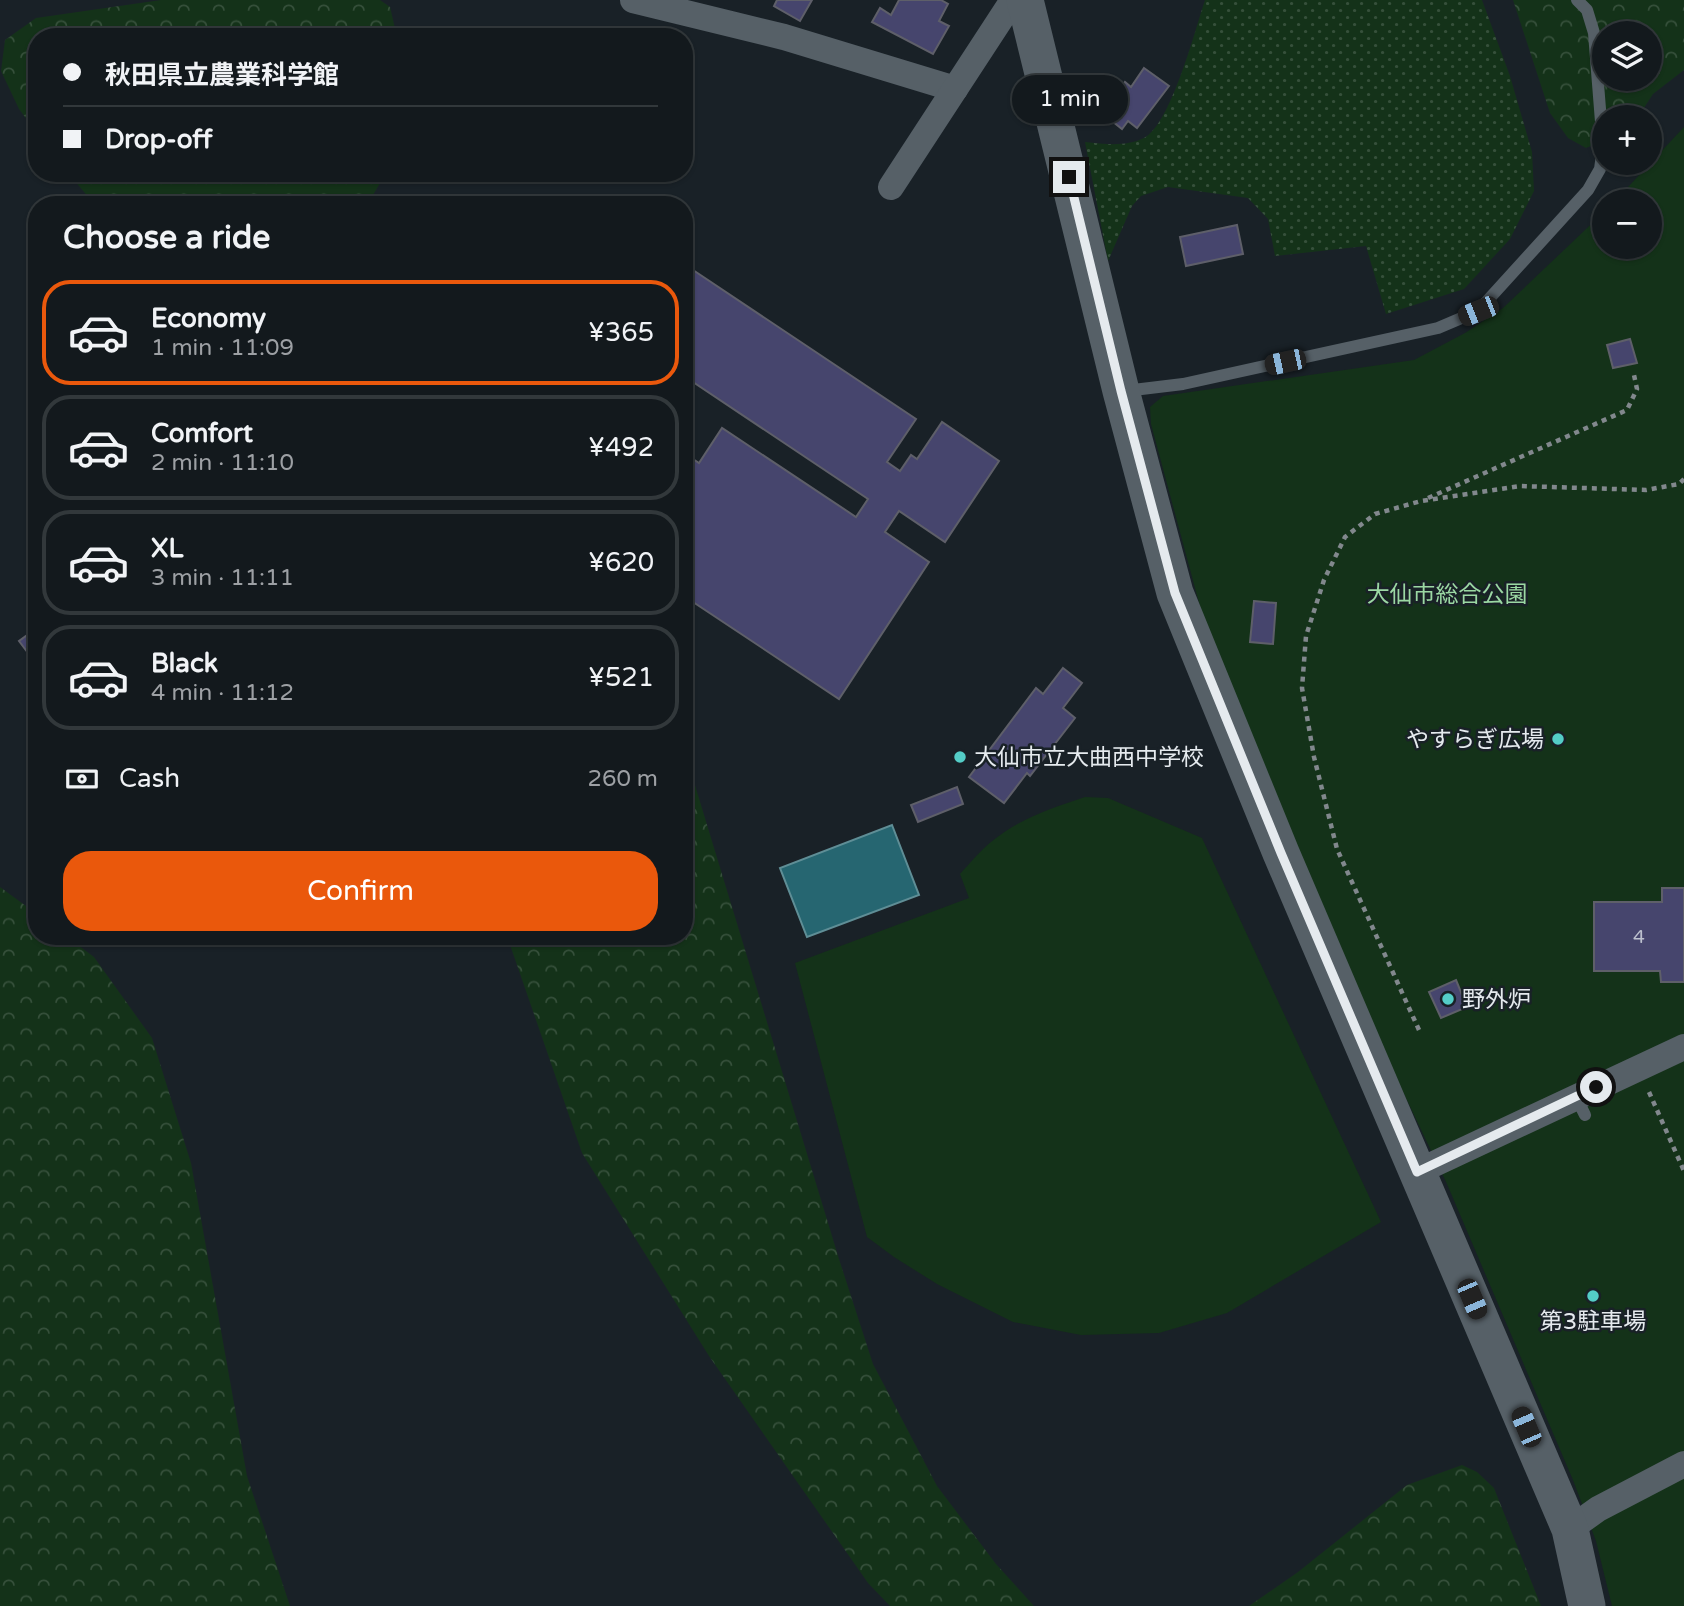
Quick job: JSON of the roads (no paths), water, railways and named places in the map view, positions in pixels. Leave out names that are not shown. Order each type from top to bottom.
[{"type":"street","points":[[633,0],[784,37],[955,89]]},
{"type":"street","points":[[891,187],[1013,0]]},
{"type":"street","points":[[1025,0],[1121,391],[1175,593],[1281,853],[1570,1529],[1587,1606]]},
{"type":"street","points":[[1417,1172],[1580,1106],[1638,1068],[1684,1047]]},
{"type":"street","points":[[1570,1529],[1598,1509],[1684,1464]]},
{"type":"lane","points":[[1121,391],[1183,384],[1438,328],[1478,311],[1588,190],[1600,169],[1604,147],[1594,33],[1587,10],[1577,0]]},
{"type":"water","points":[[892,825],[919,895],[807,937],[780,868]]},
{"type":"place","name":"やすらぎ広場","points":[[1558,739]]},
{"type":"place","name":"大仙市立大曲西中学校","points":[[960,757]]},
{"type":"place","name":"野外炉","points":[[1448,999]]},
{"type":"place","name":"第3駐車場","points":[[1593,1296]]},
{"type":"park label","name":"大仙市総合公園","points":[[1447,594]]}]
